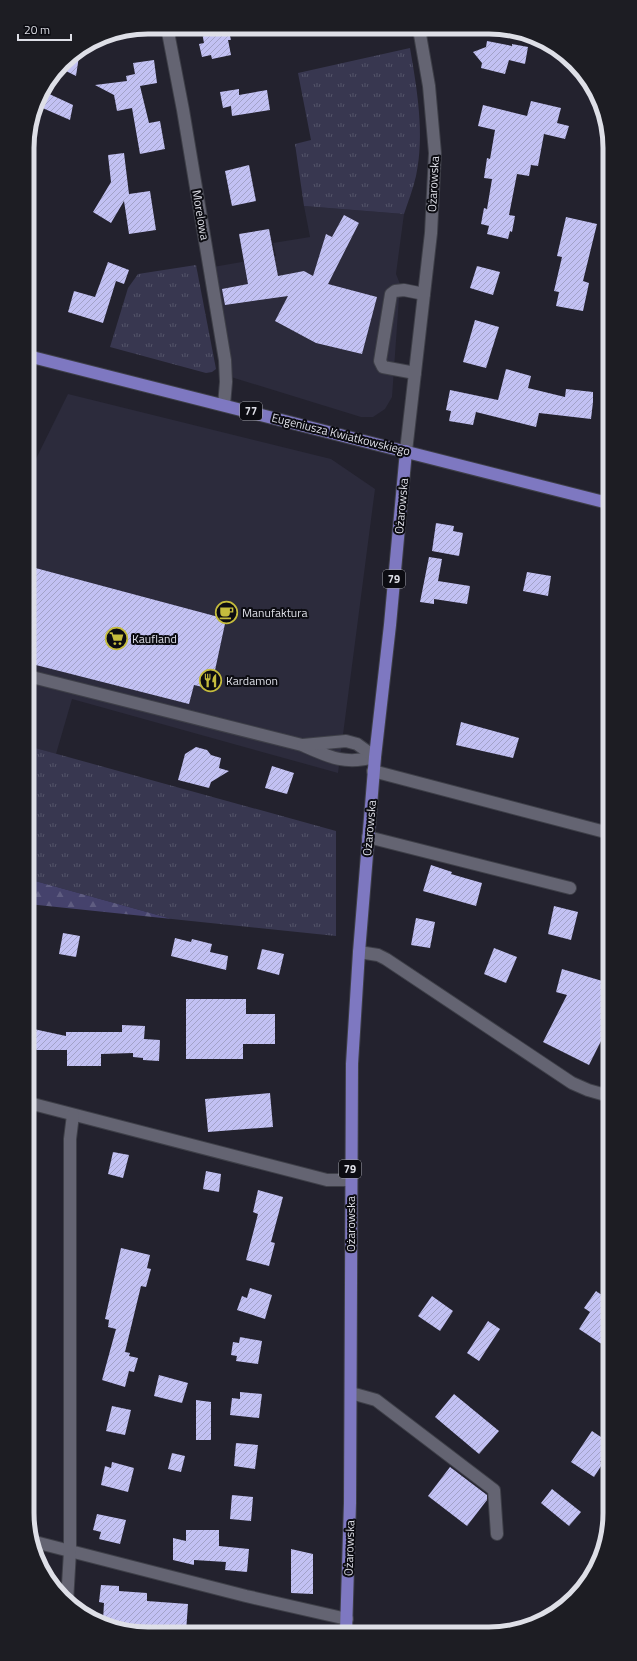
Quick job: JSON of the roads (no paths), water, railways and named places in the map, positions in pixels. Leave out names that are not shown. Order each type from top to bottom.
[{"type":"main road","name":"Eugeniusza Kwiatkowskiego","points":[[34,358],[603,502]]},
{"type":"main road","name":"Ożarowska","points":[[346,1627],[350,1510],[350,1180],[352,1064],[358,952],[375,757],[391,617],[406,451]]},
{"type":"street","name":"Morelowa","points":[[168,34],[183,110],[225,360],[226,382],[224,405]]},
{"type":"street","name":"Ożarowska","points":[[406,451],[431,233],[435,153],[429,86],[420,34]]},
{"type":"street","points":[[415,373],[383,367],[380,361],[391,294],[395,291],[404,290],[424,294]]},
{"type":"street","points":[[34,678],[302,745],[320,753],[344,760],[358,761],[375,757]]},
{"type":"street","points":[[302,745],[346,741],[357,744],[375,757]]},
{"type":"street","points":[[374,771],[603,831]]},
{"type":"street","points":[[368,837],[570,888]]},
{"type":"street","points":[[358,952],[378,955],[386,959],[572,1082],[588,1090],[603,1094]]},
{"type":"street","points":[[34,1104],[327,1180],[350,1180]]},
{"type":"street","points":[[67,1594],[70,1551],[70,1139],[73,1115]]},
{"type":"street","points":[[351,1393],[376,1400],[494,1490],[497,1534]]},
{"type":"street","points":[[38,1543],[246,1596],[347,1619]]},
{"type":"place","name":"Manufaktura","points":[[226,612]]},
{"type":"place","name":"Kaufland","points":[[117,638]]},
{"type":"place","name":"Kardamon","points":[[210,680]]}]
